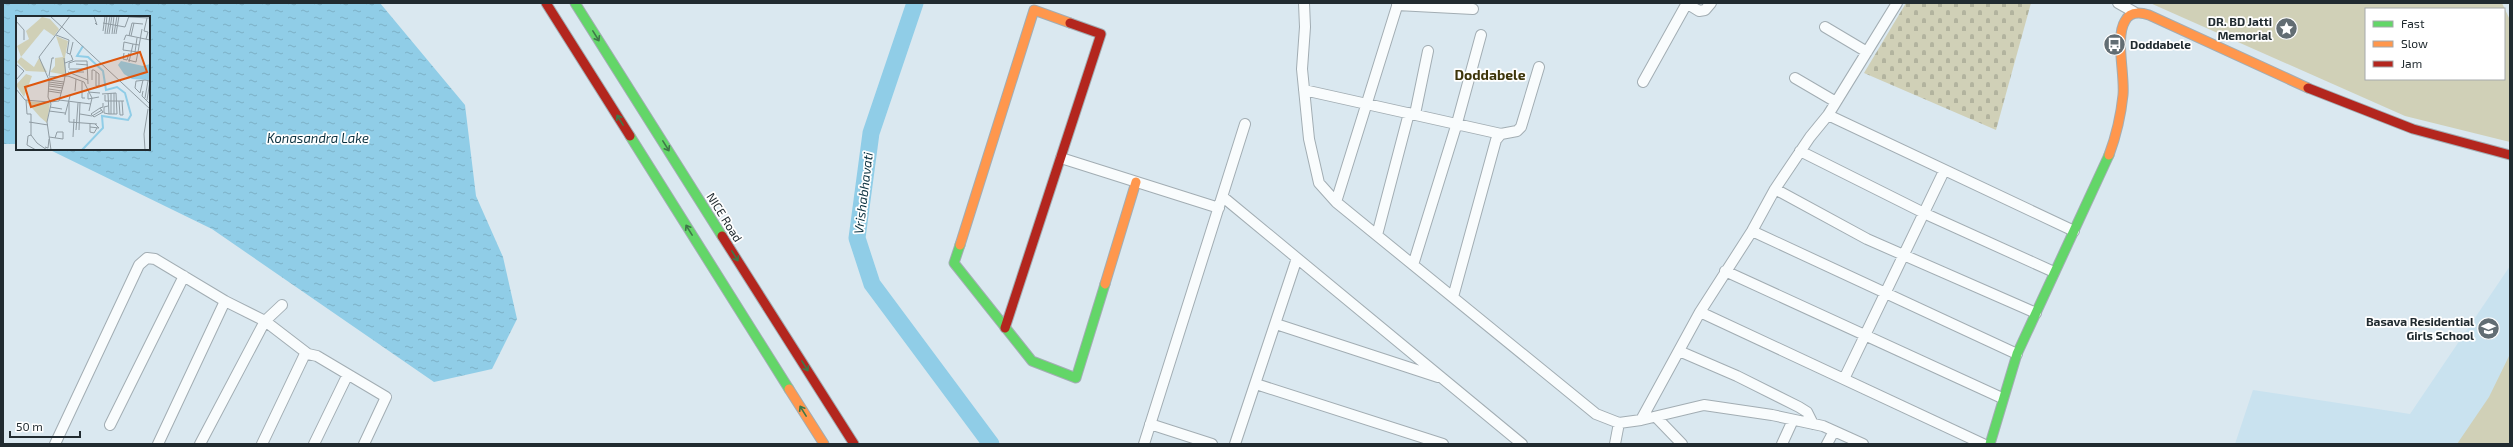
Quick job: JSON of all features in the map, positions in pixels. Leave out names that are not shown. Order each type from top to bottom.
[{"type":"main road","points":[[546,3],[824,444]]},
{"type":"main road","name":"NICE Road","points":[[576,3],[854,444]]},
{"type":"main road","points":[[1005,328],[1101,34],[1034,10],[954,263],[1005,328],[1032,361],[1076,378],[1136,182]]},
{"type":"main road","points":[[1990,444],[2002,398],[2017,354],[2074,230],[2117,130],[2123,94],[2121,30],[2127,16],[2134,12],[2149,15],[2270,71],[2393,122],[2433,135],[2510,155]]},
{"type":"street","points":[[1304,3],[1305,27],[1302,68],[1309,139],[1319,183],[1336,202],[1596,414],[1618,423],[1641,420],[1704,405],[1813,424],[1834,431],[1863,444]]},
{"type":"street","points":[[1643,82],[1687,3],[1699,11],[1705,10],[1711,3]]},
{"type":"street","points":[[1641,420],[1700,312],[1752,231],[1775,189],[1800,151],[1828,115],[1897,3]]},
{"type":"street","points":[[2118,3],[2134,12]]},
{"type":"street","points":[[1336,202],[1368,103],[1397,4],[1473,9]]},
{"type":"street","points":[[1825,27],[1867,52]]},
{"type":"street","points":[[1413,264],[1457,123],[1481,35]]},
{"type":"street","points":[[1377,235],[1428,51]]},
{"type":"street","points":[[1304,90],[1368,103],[1501,134],[1517,131],[1521,127],[1539,66]]},
{"type":"street","points":[[1795,78],[1836,102]]},
{"type":"street","points":[[1828,115],[1944,171],[2074,230]]},
{"type":"street","points":[[1144,444],[1246,124]]},
{"type":"street","points":[[1453,297],[1496,140],[1501,134]]},
{"type":"street","points":[[1800,151],[1924,213],[2054,272]]},
{"type":"street","points":[[1061,158],[1219,208]]},
{"type":"street","points":[[1844,380],[1944,171]]},
{"type":"street","points":[[1775,189],[1867,239],[2036,313]]},
{"type":"street","points":[[1223,197],[1522,444]]},
{"type":"street","points":[[1752,231],[2017,354]]},
{"type":"street","points":[[55,444],[139,265],[147,258],[155,259],[225,300],[265,321],[308,354],[317,356],[347,376],[386,397],[364,444]]},
{"type":"street","points":[[1235,444],[1297,258]]},
{"type":"street","points":[[1725,271],[2002,398]]},
{"type":"street","points":[[110,425],[184,276]]},
{"type":"street","points":[[158,444],[225,300]]},
{"type":"street","points":[[200,444],[265,321],[282,305]]},
{"type":"street","points":[[1700,312],[1983,444]]},
{"type":"street","points":[[1276,324],[1444,379]]},
{"type":"street","points":[[1679,351],[1737,376],[1799,407],[1807,412],[1813,424]]},
{"type":"street","points":[[262,444],[304,356],[308,354]]},
{"type":"street","points":[[314,444],[347,376]]},
{"type":"street","points":[[1256,384],[1443,444]]},
{"type":"street","points":[[1656,416],[1682,444]]},
{"type":"street","points":[[1782,444],[1793,420]]},
{"type":"street","points":[[1615,444],[1618,423]]},
{"type":"street","points":[[1150,424],[1212,444]]},
{"type":"street","points":[[1827,444],[1834,431]]},
{"type":"shaded area","name":"Basava Residential Girls School","points":[[2510,266],[2510,444],[2235,444],[2253,390],[2410,414]]},
{"type":"green space","points":[[1906,3],[2031,3],[1996,130],[1864,73]]},
{"type":"green space","points":[[2150,3],[2502,3],[2504,8],[2365,8],[2365,80],[2505,80],[2505,9],[2510,20],[2510,142],[2405,116]]},
{"type":"green space","points":[[2510,354],[2510,444],[2457,444],[2489,397]]},
{"type":"water","name":"Konasandra Lake","points":[[3,3],[380,3],[465,105],[476,196],[503,257],[517,319],[492,369],[434,382],[212,229],[50,150],[150,150],[150,16],[16,16],[16,144],[3,144]]},
{"type":"waterway","name":"Vrishabhavati","points":[[915,3],[871,133],[857,238],[872,284],[991,444]]},
{"type":"traffic: fast","points":[[575,3],[722,236]]},
{"type":"traffic: fast","points":[[630,136],[789,389]]},
{"type":"traffic: fast","points":[[1990,444],[2017,354],[2109,155]]},
{"type":"traffic: fast","points":[[960,245],[954,263],[1032,361],[1076,378],[1105,284]]},
{"type":"traffic: slow","points":[[960,245],[1034,10],[1070,23]]},
{"type":"traffic: slow","points":[[2109,155],[2118,125],[2123,95],[2120,46],[2122,28],[2127,18],[2132,14],[2142,13],[2149,15],[2308,88]]},
{"type":"traffic: slow","points":[[1105,284],[1136,182]]},
{"type":"traffic: slow","points":[[789,389],[824,444]]},
{"type":"traffic: jam","points":[[546,3],[630,136]]},
{"type":"traffic: jam","points":[[1005,328],[1101,34],[1070,23]]},
{"type":"traffic: jam","points":[[2308,88],[2413,129],[2510,155]]},
{"type":"traffic: jam","points":[[722,236],[854,444]]},
{"type":"place","name":"DR. BD Jatti Memorial","points":[[2287,28]]},
{"type":"place","name":"Doddabele","points":[[2114,44]]},
{"type":"place","name":"Basava Residential Girls School","points":[[2489,328]]},
{"type":"district","name":"Doddabele","points":[[1490,74]]}]
